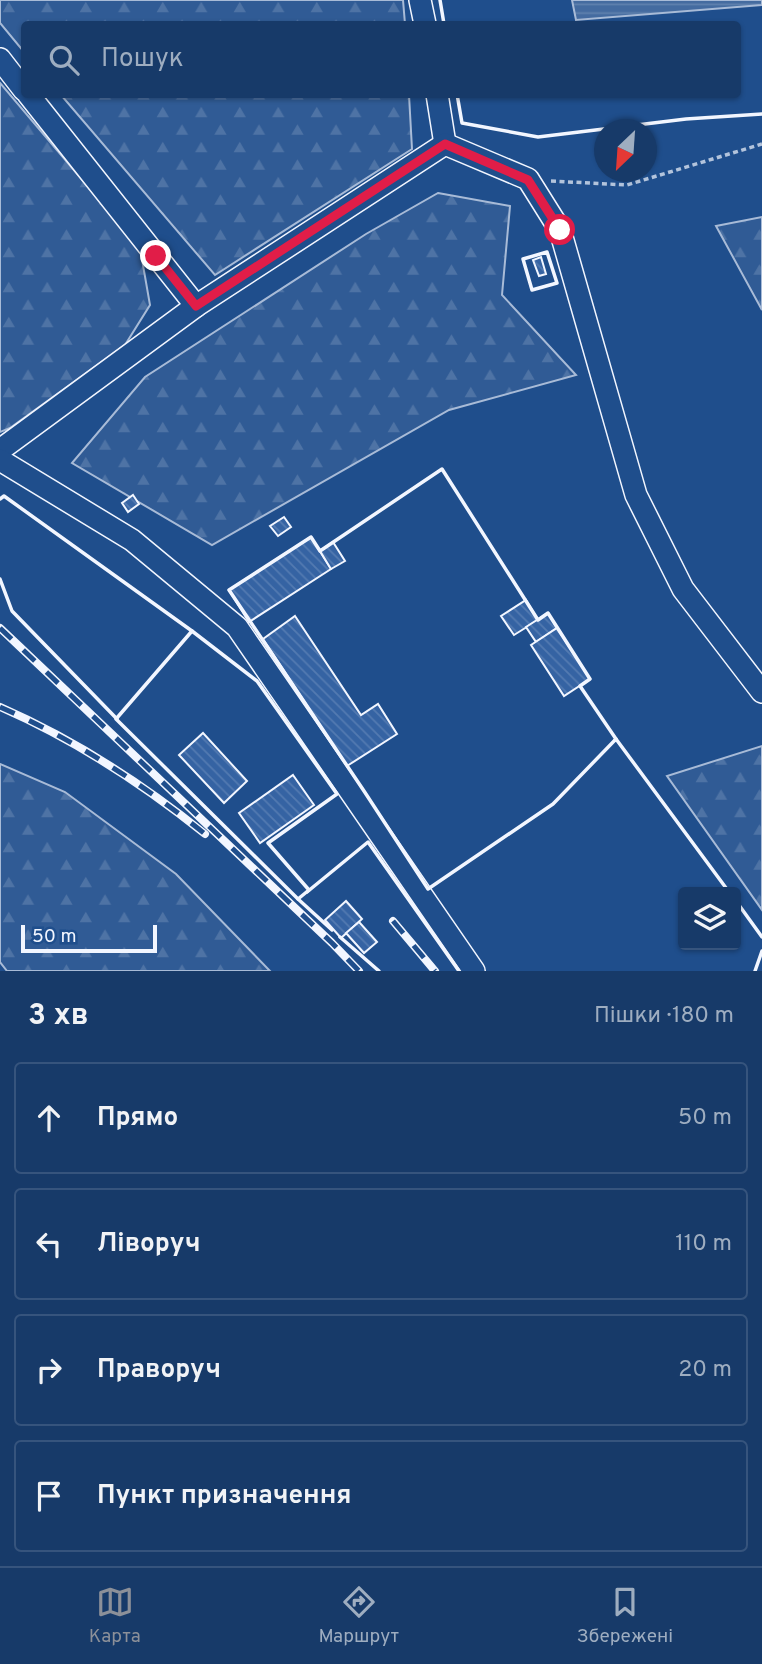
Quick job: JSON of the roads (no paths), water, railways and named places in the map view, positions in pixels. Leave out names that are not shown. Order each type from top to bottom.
[{"type":"street","points":[[420,0],[424,21]]},
{"type":"street","points":[[0,59],[21,86]]},
{"type":"street","points":[[31,98],[196,306]]},
{"type":"street","points":[[438,98],[445,144]]},
{"type":"street","points":[[0,450],[196,306],[445,144]]},
{"type":"street","points":[[445,144],[528,180],[560,230],[636,495],[683,589],[762,692]]},
{"type":"street","points":[[0,460],[132,540],[237,627],[474,971]]},
{"type":"railway","points":[[0,628],[359,971]]},
{"type":"railway","points":[[0,707],[54,733],[107,764],[205,834]]},
{"type":"railway","points":[[393,921],[435,971]]}]
